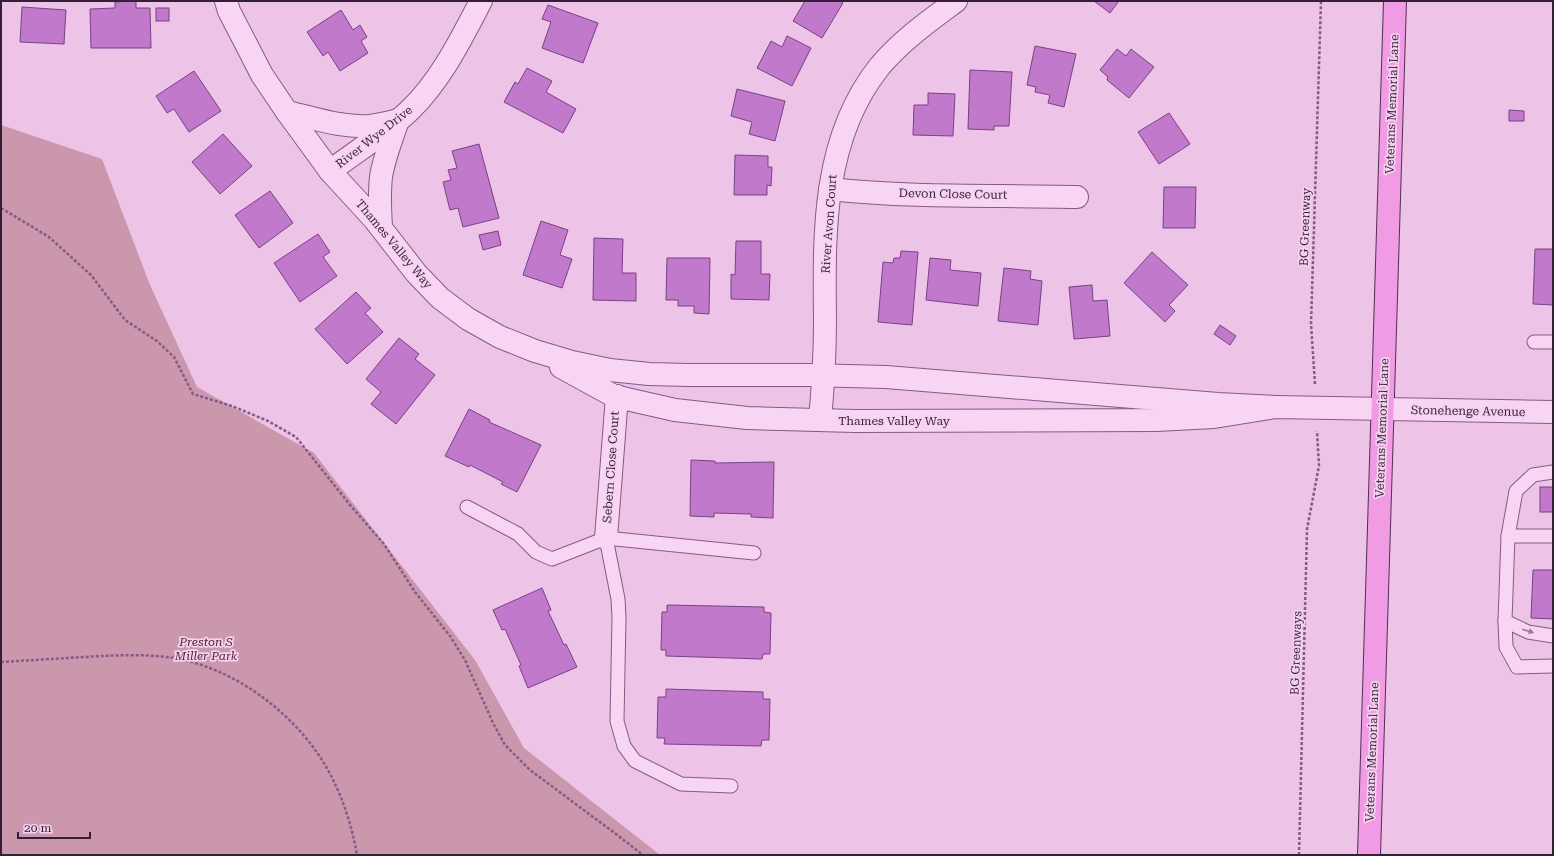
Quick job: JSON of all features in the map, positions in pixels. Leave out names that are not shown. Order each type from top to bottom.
[{"type":"main road","name":"Veterans Memorial Lane","points":[[1369,855],[1395,1]]},
{"type":"street","name":"Thames Valley Way","points":[[226,1],[229,11],[262,75],[287,112],[330,171],[381,227],[416,273],[440,298],[468,319],[484,328],[525,347],[616,396],[645,404],[701,414],[747,418],[820,420],[1189,420],[1239,414],[1276,407]]},
{"type":"street","name":"River Wye Drive","points":[[330,171],[398,120],[426,93],[440,72],[481,1]]},
{"type":"street","name":"River Avon Court","points":[[820,420],[824,375],[826,242],[830,189],[840,140],[850,115],[880,66],[900,45],[922,26],[956,1]]},
{"type":"street","points":[[287,112],[354,126],[369,126],[398,120]]},
{"type":"street","points":[[381,227],[380,193],[382,177],[387,152],[398,120]]},
{"type":"street","name":"Devon Close Court","points":[[830,189],[858,192],[937,195],[1076,198]]},
{"type":"street","name":"Thames Valley Way","points":[[525,347],[572,362],[610,370],[649,374],[824,375],[886,378],[1218,404],[1276,407],[1382,409]]},
{"type":"street","name":"Sebern Close Court","points":[[606,538],[616,396]]},
{"type":"street","name":"Stonehenge Avenue","points":[[1382,409],[1553,412]]},
{"type":"lane","points":[[1534,342],[1553,342]]},
{"type":"lane","points":[[1553,472],[1533,475],[1516,491],[1508,536],[1505,621],[1506,647],[1517,667],[1553,666]]},
{"type":"lane","points":[[467,507],[518,534],[536,552],[552,559],[606,538],[754,553]]},
{"type":"lane","points":[[1508,536],[1553,536]]},
{"type":"lane","points":[[606,538],[619,611],[618,721],[624,746],[635,761],[681,784],[731,786]]},
{"type":"lane","points":[[1505,621],[1528,632],[1553,636]]},
{"type":"path","name":"BG Greenway","points":[[1318,453],[1317,408],[1311,324],[1321,1]]},
{"type":"path","points":[[1,208],[49,237],[91,275],[125,320],[157,341],[174,357],[193,394],[232,406],[254,415],[296,437],[350,505],[384,544],[415,592],[450,636],[465,660],[493,723],[505,745],[530,770],[643,855]]},
{"type":"path","name":"BG Greenways","points":[[1299,855],[1307,529],[1319,466],[1318,453]]},
{"type":"path","points":[[1,662],[135,655],[179,659],[205,666],[233,678],[256,692],[285,717],[307,740],[329,772],[344,805],[354,838],[357,855]]},
{"type":"green space","name":"Preston S Miller Park","points":[[1,125],[102,159],[150,285],[197,387],[314,453],[475,660],[524,748],[660,855],[1,855]]},
{"type":"building","points":[[136,1],[136,8],[150,8],[151,48],[91,48],[90,9],[115,8],[115,2]]},
{"type":"building","points":[[805,1],[840,1],[843,3],[822,38],[793,21]]},
{"type":"building","points":[[1094,1],[1119,1],[1110,13]]},
{"type":"building","points":[[548,5],[598,23],[583,63],[542,48],[551,22],[542,19]]},
{"type":"building","points":[[22,7],[66,10],[64,44],[20,42]]},
{"type":"building","points":[[156,8],[169,8],[169,21],[156,21]]},
{"type":"building","points":[[341,10],[353,30],[360,25],[367,37],[361,41],[368,53],[340,71],[328,52],[323,56],[307,32]]},
{"type":"building","points":[[787,36],[811,48],[792,86],[757,68],[771,41],[782,47]]},
{"type":"building","points":[[1035,46],[1076,54],[1064,107],[1048,103],[1050,95],[1035,92],[1036,87],[1027,85]]},
{"type":"building","points":[[1117,49],[1126,56],[1131,49],[1154,67],[1129,98],[1107,80],[1108,77],[1100,70]]},
{"type":"building","points":[[527,68],[552,81],[546,92],[576,109],[563,133],[504,102],[515,82],[518,84]]},
{"type":"building","points":[[970,70],[1012,72],[1009,126],[994,126],[994,130],[968,129]]},
{"type":"building","points":[[194,71],[221,111],[189,132],[174,109],[167,113],[156,96]]},
{"type":"building","points":[[737,89],[785,101],[775,141],[749,134],[752,122],[731,116]]},
{"type":"building","points":[[928,93],[955,94],[953,136],[913,135],[914,105],[928,105]]},
{"type":"building","points":[[1509,110],[1524,111],[1524,121],[1509,121]]},
{"type":"building","points":[[1169,113],[1190,144],[1159,164],[1138,132]]},
{"type":"building","points":[[223,134],[252,166],[220,194],[192,162]]},
{"type":"building","points":[[479,144],[499,218],[463,227],[458,208],[450,210],[443,182],[451,180],[448,170],[457,168],[452,151]]},
{"type":"building","points":[[735,155],[768,156],[768,167],[772,167],[771,186],[767,185],[767,195],[734,195]]},
{"type":"building","points":[[1164,187],[1196,187],[1195,228],[1163,228]]},
{"type":"building","points":[[270,191],[293,223],[259,248],[235,215]]},
{"type":"building","points":[[541,221],[568,230],[560,255],[572,259],[562,288],[523,275]]},
{"type":"building","points":[[498,231],[501,245],[483,250],[479,235]]},
{"type":"building","points":[[318,234],[330,252],[323,257],[337,276],[300,302],[274,263]]},
{"type":"building","points":[[594,238],[623,239],[622,273],[636,273],[636,301],[593,300]]},
{"type":"building","points":[[736,241],[761,241],[761,274],[770,274],[769,300],[731,299],[731,274],[735,275]]},
{"type":"building","points":[[1535,249],[1553,249],[1553,305],[1533,304]]},
{"type":"building","points":[[901,251],[918,252],[912,325],[878,322],[883,262],[893,263],[894,258],[900,258]]},
{"type":"building","points":[[1152,252],[1188,285],[1169,305],[1175,311],[1165,322],[1124,283]]},
{"type":"building","points":[[667,258],[710,258],[709,314],[694,313],[694,306],[678,306],[678,300],[666,300]]},
{"type":"building","points":[[930,258],[951,260],[950,270],[981,273],[978,306],[926,300]]},
{"type":"building","points":[[1004,268],[1031,271],[1030,279],[1042,281],[1038,325],[998,321]]},
{"type":"building","points":[[1092,285],[1093,301],[1107,300],[1110,336],[1074,339],[1069,287]]},
{"type":"building","points":[[356,292],[371,308],[365,313],[383,332],[347,364],[315,329]]},
{"type":"building","points":[[1220,325],[1236,336],[1230,345],[1214,334]]},
{"type":"building","points":[[399,338],[419,354],[415,359],[435,375],[396,424],[371,404],[381,392],[366,379]]},
{"type":"building","points":[[469,409],[490,420],[489,422],[541,445],[517,492],[501,484],[503,482],[470,465],[469,467],[445,456]]},
{"type":"building","points":[[691,460],[715,461],[715,463],[774,462],[773,518],[751,517],[751,514],[714,513],[714,517],[690,516]]},
{"type":"building","points":[[1540,487],[1553,487],[1553,512],[1540,512]]},
{"type":"building","points":[[1533,570],[1553,570],[1553,619],[1531,618]]},
{"type":"building","points":[[542,588],[551,610],[548,611],[564,645],[566,644],[577,667],[528,688],[519,666],[521,665],[505,629],[502,630],[493,610]]},
{"type":"building","points":[[667,605],[764,607],[764,612],[771,613],[770,654],[763,654],[762,659],[666,656],[666,650],[661,650],[662,612],[667,612]]},
{"type":"building","points":[[666,689],[763,692],[763,699],[770,699],[769,740],[762,740],[761,746],[664,744],[665,738],[657,738],[658,697],[666,697]]}]
